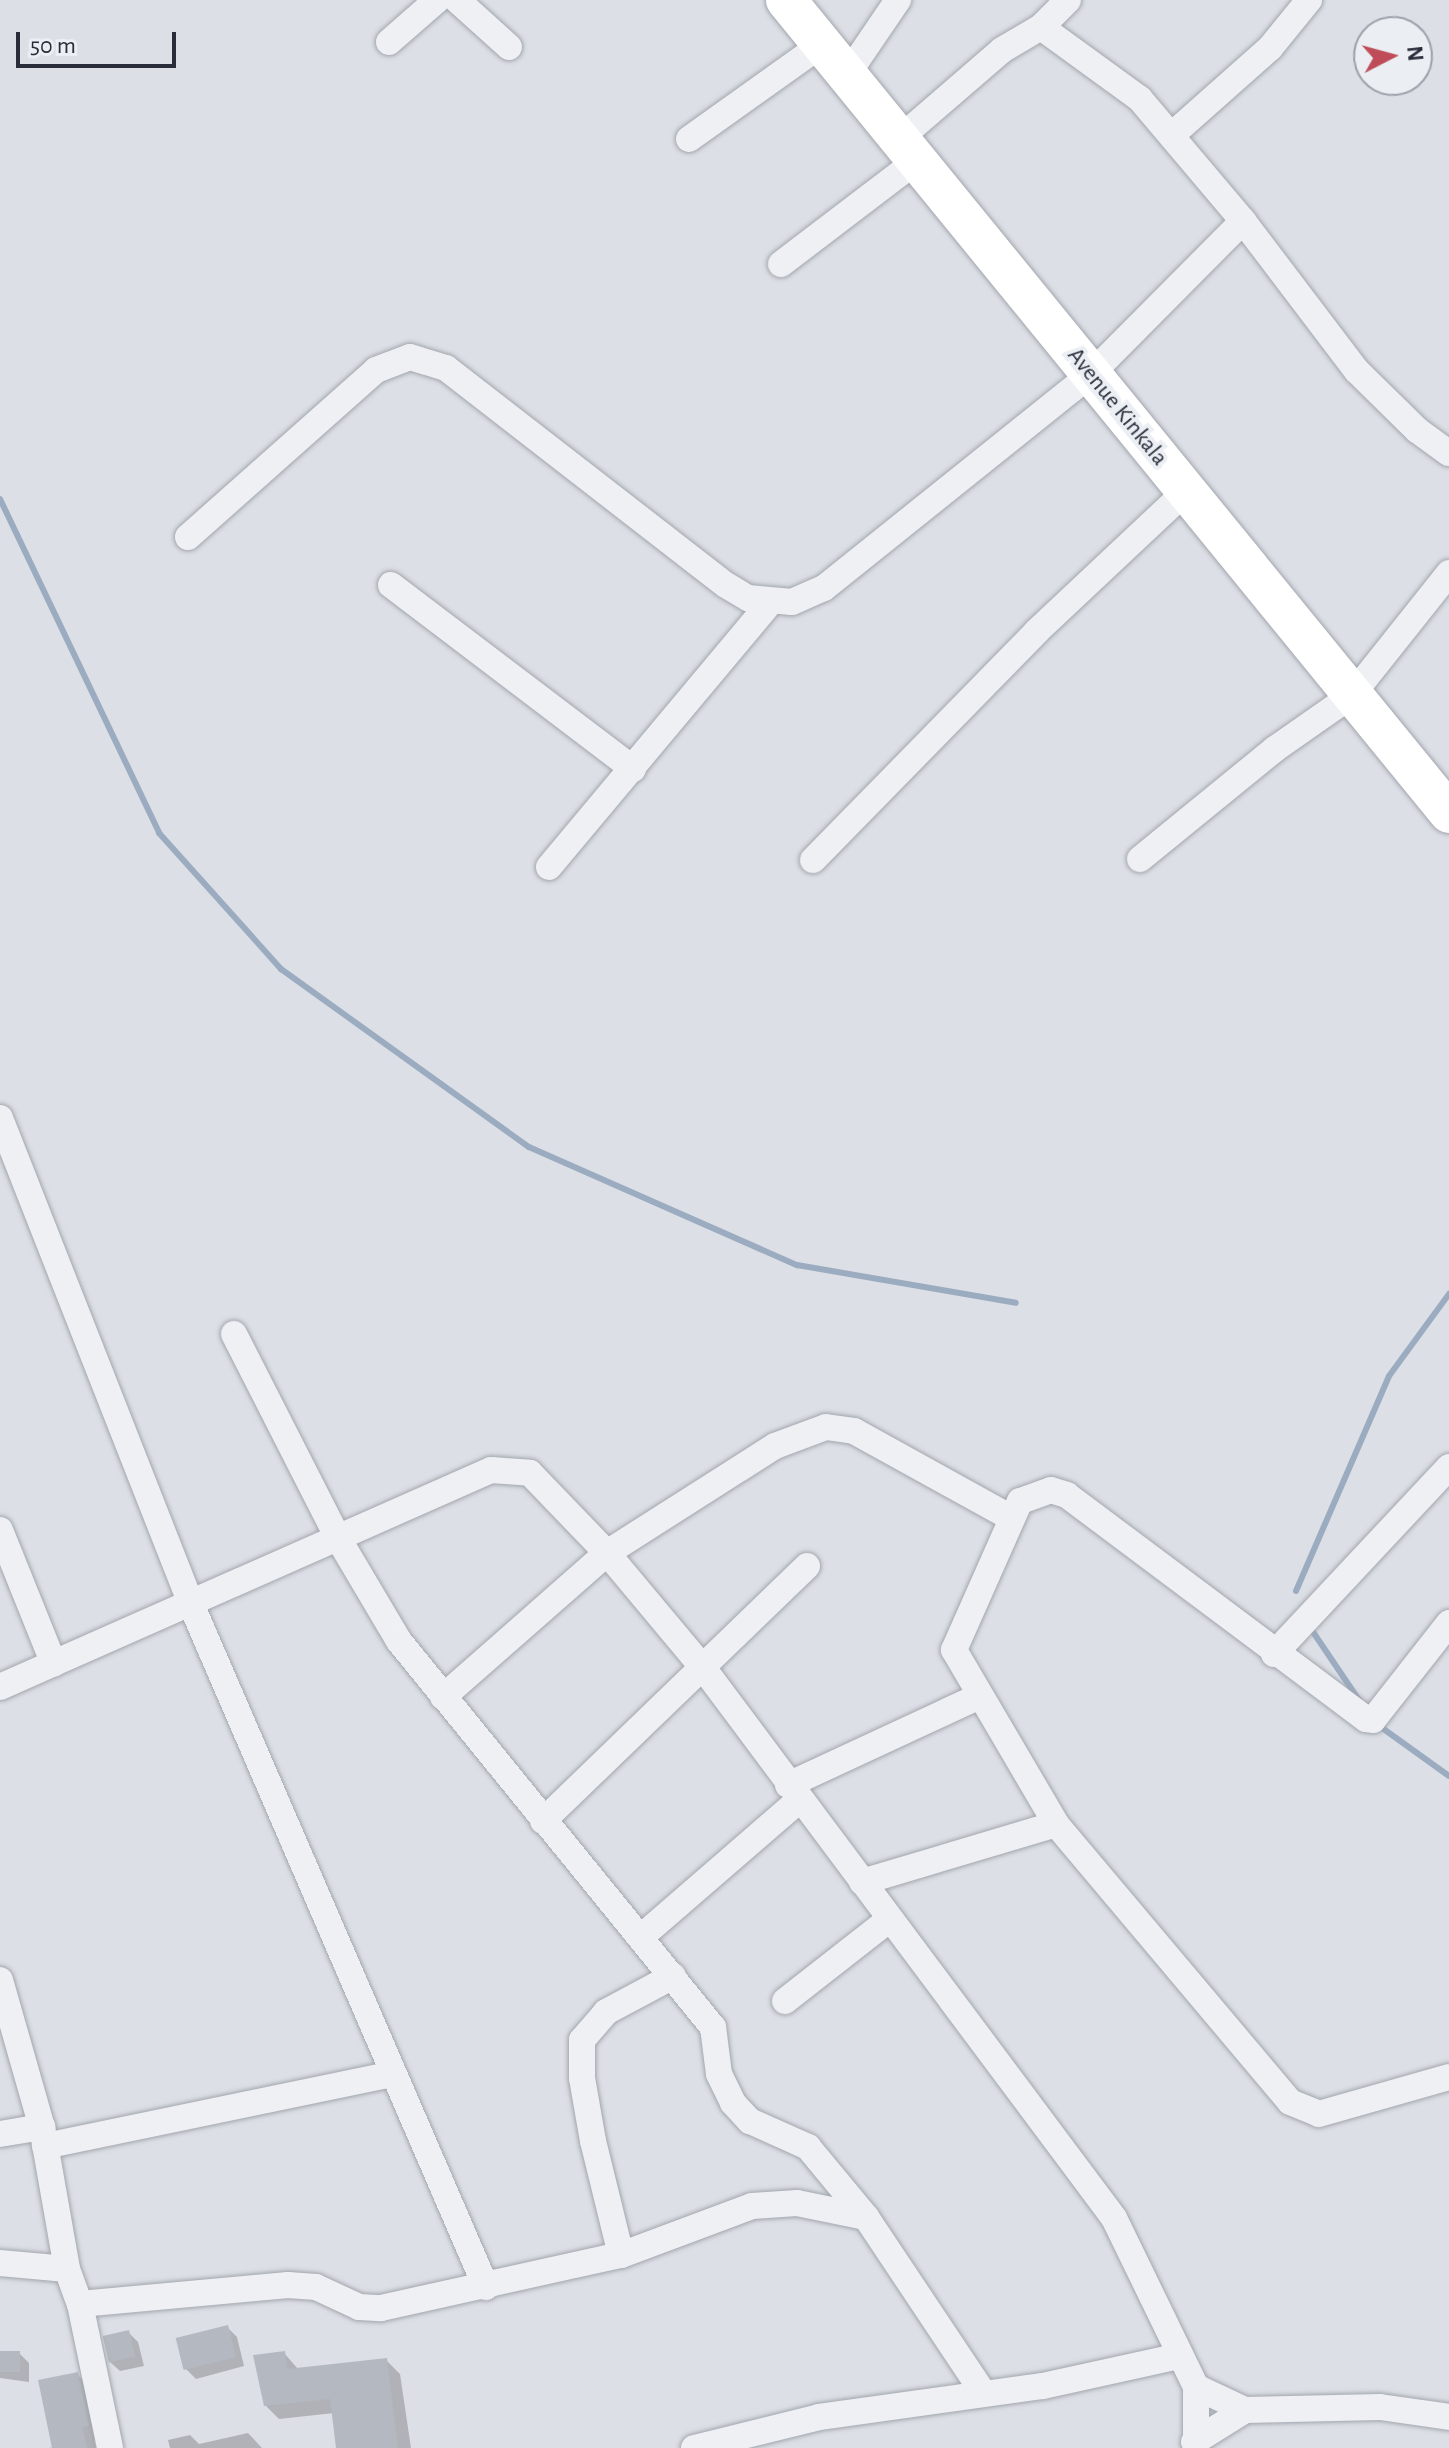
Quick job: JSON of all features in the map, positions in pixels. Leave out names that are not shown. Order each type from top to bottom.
[{"type":"main road","name":"Avenue Kinkala","points":[[786,0],[1449,813]]},
{"type":"street","points":[[389,42],[437,0]]},
{"type":"street","points":[[457,0],[509,47]]},
{"type":"street","points":[[847,75],[898,0]]},
{"type":"street","points":[[781,264],[908,150],[1002,50],[1041,27],[1068,0]]},
{"type":"street","points":[[1173,134],[1270,48],[1309,0]]},
{"type":"street","points":[[1041,27],[1100,66],[1173,134],[1357,371],[1417,430],[1449,453]]},
{"type":"street","points":[[689,139],[822,44]]},
{"type":"street","points":[[188,537],[376,370],[410,357],[446,368],[726,585],[770,603],[792,602],[824,588],[1090,375],[1243,221]]},
{"type":"street","points":[[813,860],[1036,632],[1186,491]]},
{"type":"street","points":[[1140,859],[1275,749],[1352,695],[1449,573]]},
{"type":"street","points":[[391,585],[633,769]]},
{"type":"street","points":[[549,867],[770,603]]},
{"type":"street","points":[[0,1118],[191,1604],[486,2287]]},
{"type":"street","points":[[234,1334],[338,1538],[399,1641],[713,2027],[719,2074],[733,2103],[750,2121],[808,2147],[866,2217],[982,2391]]},
{"type":"street","points":[[443,1697],[607,1553],[775,1446],[826,1427],[854,1431],[1010,1517]]},
{"type":"street","points":[[1274,1654],[1449,1467]]},
{"type":"street","points":[[0,1687],[491,1470],[530,1473],[607,1553],[704,1669],[793,1793],[1114,2218],[1166,2317],[1180,2356],[1196,2387],[1195,2445]]},
{"type":"street","points":[[1449,1623],[1371,1720],[1274,1654],[1067,1495],[1035,1493],[1020,1501],[1010,1517],[954,1650],[978,1697],[1056,1824],[1290,2102],[1319,2114],[1449,2077]]},
{"type":"street","points":[[0,1530],[54,1664]]},
{"type":"street","points":[[543,1821],[704,1669],[807,1566]]},
{"type":"street","points":[[641,1937],[793,1793],[978,1697]]},
{"type":"street","points":[[862,1882],[1056,1824]]},
{"type":"street","points":[[785,2001],[890,1919]]},
{"type":"street","points":[[621,2255],[593,2141],[582,2078],[582,2040],[606,2012],[673,1976]]},
{"type":"street","points":[[0,1980],[44,2136],[67,2269],[80,2304],[110,2448]]},
{"type":"street","points":[[0,2134],[44,2136],[393,2074]]},
{"type":"street","points":[[80,2304],[288,2285],[316,2287],[359,2307],[381,2308],[486,2287],[549,2267],[621,2255],[752,2206],[797,2203],[866,2217]]},
{"type":"street","points":[[0,2263],[67,2269]]},
{"type":"street","points":[[694,2448],[819,2417],[982,2391],[1043,2386],[1180,2356]]},
{"type":"street","points":[[1196,2387],[1245,2410],[1380,2407],[1449,2417]]},
{"type":"street","points":[[1195,2445],[1245,2410]]},
{"type":"building","points":[[228,2325],[236,2357],[184,2370],[176,2338]]},
{"type":"building","points":[[129,2330],[135,2356],[109,2362],[103,2336]]},
{"type":"building","points":[[0,2351],[20,2351],[20,2372],[0,2372]]},
{"type":"building","points":[[285,2351],[287,2369],[387,2358],[398,2448],[336,2448],[330,2399],[264,2406],[253,2355]]},
{"type":"building","points":[[78,2372],[89,2426],[82,2427],[87,2448],[52,2448],[38,2380]]},
{"type":"waterway","points":[[0,499],[159,833],[281,969],[529,1147],[797,1265],[1016,1303]]},
{"type":"waterway","points":[[1296,1591],[1389,1376],[1449,1294]]},
{"type":"waterway","points":[[1309,1626],[1359,1700]]},
{"type":"waterway","points":[[1378,1725],[1449,1776]]}]
